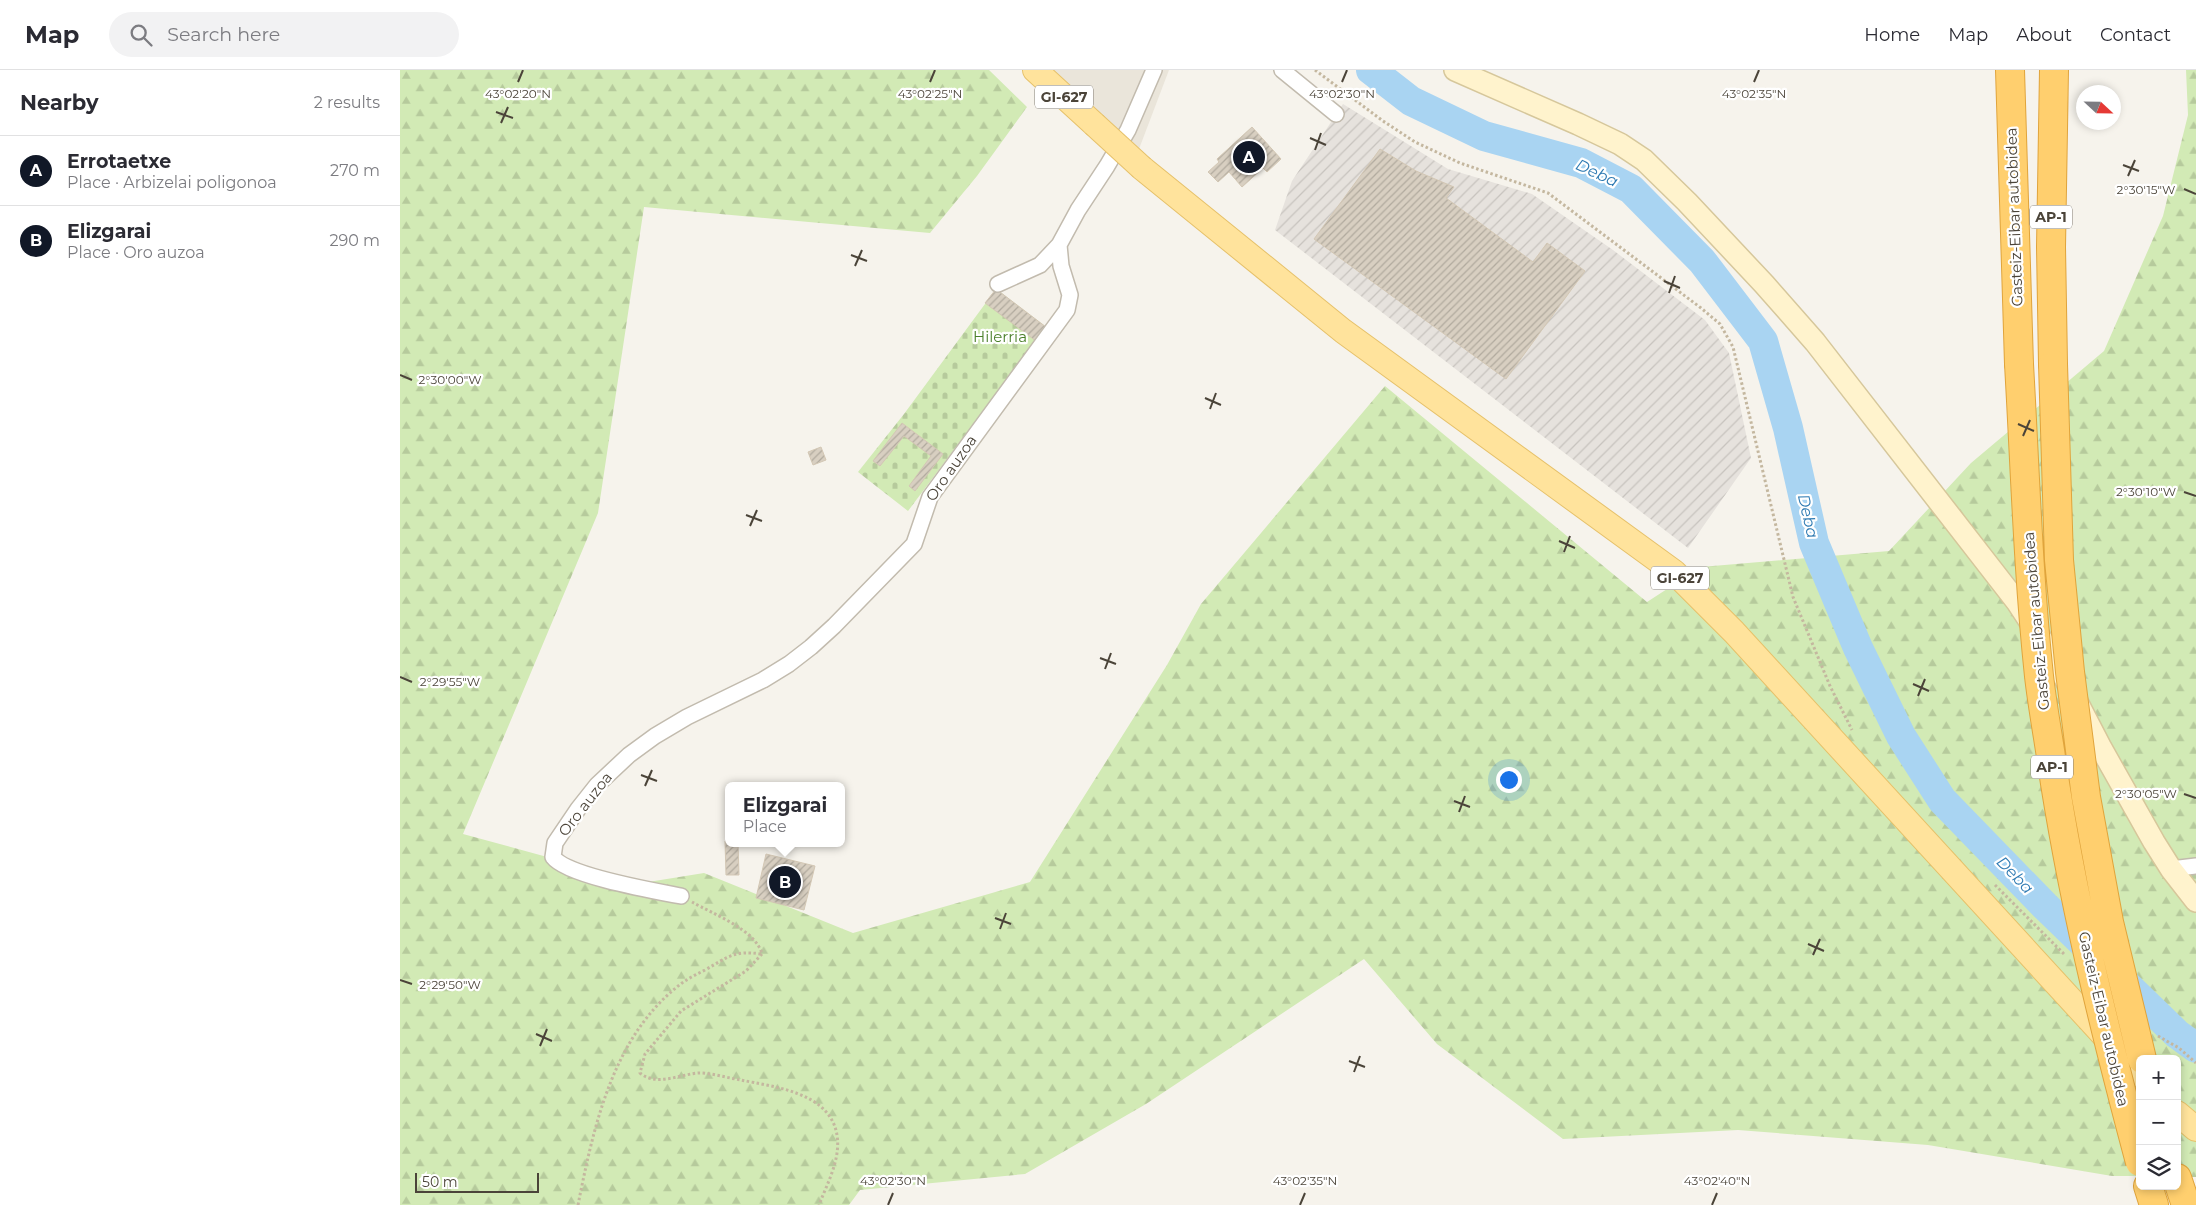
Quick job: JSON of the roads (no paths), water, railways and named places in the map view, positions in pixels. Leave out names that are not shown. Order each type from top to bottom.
[{"type":"highway","name":"Gasteiz-Eibar autobidea","points":[[2010,70],[2019,364],[2039,678],[2058,806],[2082,926],[2108,1042],[2136,1147]]},
{"type":"highway","name":"Gasteiz-Eibar autobidea","points":[[2054,70],[2051,247],[2059,560],[2070,672],[2086,797],[2109,922],[2141,1055]]},
{"type":"highway","points":[[2149,1190],[2154,1205]]},
{"type":"highway","points":[[2181,1190],[2186,1205]]},
{"type":"main road","name":"GI-627","points":[[1034,70],[1142,168],[1342,331],[1674,572],[1734,632],[2136,1071]]},
{"type":"main road","points":[[2181,1116],[2196,1129]]},
{"type":"street","points":[[998,284],[1040,265],[1059,245],[1078,210],[1128,130],[1154,70]]},
{"type":"street","points":[[1282,70],[1336,114]]},
{"type":"street","points":[[1455,70],[1578,124],[1620,144],[1644,160],[1687,202],[1764,284],[1815,342],[2017,602],[2057,663],[2101,748],[2171,869],[2196,901]]},
{"type":"street","name":"Oro auzoa","points":[[681,896],[651,891],[575,870],[556,862],[553,857],[555,843],[597,785],[629,755],[686,717],[763,680],[811,647],[914,544],[930,497],[1067,310],[1070,295],[1061,266],[1059,245]]},
{"type":"street","points":[[2171,869],[2196,866]]},
{"type":"waterway","name":"Deba","points":[[1371,70],[1411,101],[1484,136],[1581,163],[1631,189],[1702,261],[1763,341],[1788,428],[1814,543],[1858,648],[1901,736],[1942,800],[2045,906],[2177,1034],[2196,1048]]},
{"type":"place","name":"Errotaetxe","points":[[1249,157]]},
{"type":"place","name":"Elizgarai","points":[[785,882]]},
{"type":"park label","name":"Hilerria","points":[[1000,336]]}]
